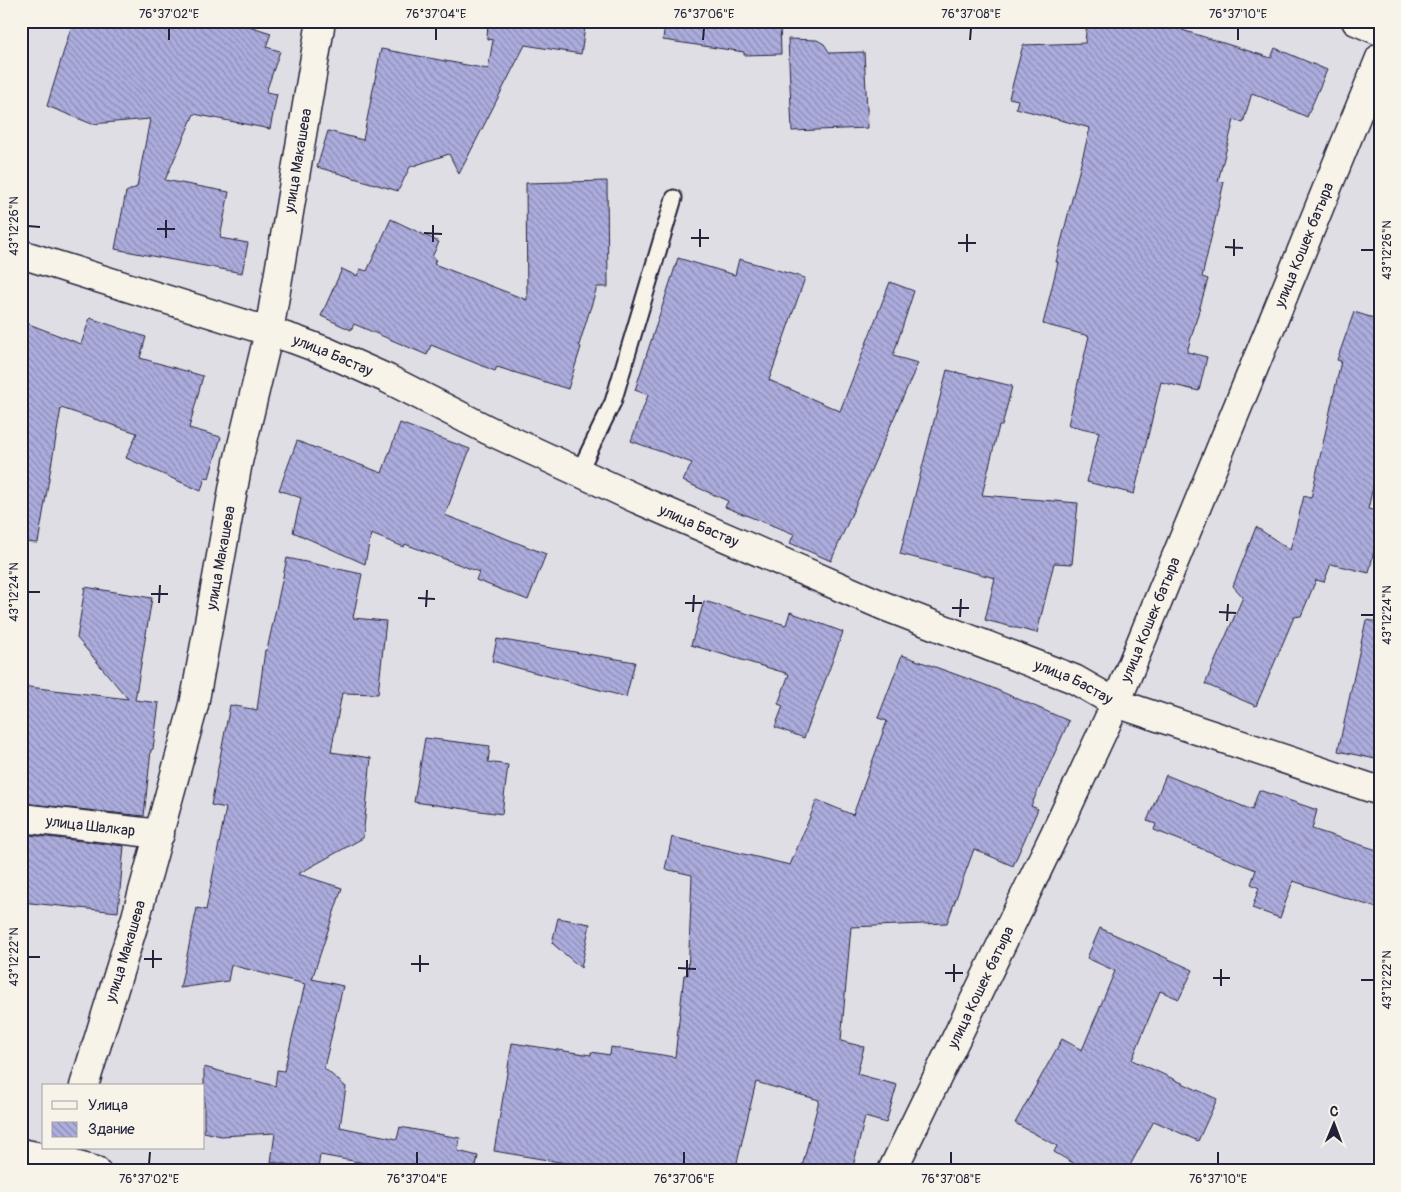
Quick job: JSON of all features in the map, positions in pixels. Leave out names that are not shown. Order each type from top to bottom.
[{"type":"street","name":"улица Макашева","points":[[85,1084],[160,834],[194,705],[238,462],[269,332],[321,21]]},
{"type":"street","points":[[1356,21],[1380,31]]},
{"type":"street","name":"улица Кошек батыра","points":[[892,1171],[1116,703],[1380,58]]},
{"type":"street","name":"улица Бастау","points":[[21,254],[325,351],[388,379],[488,430],[636,499],[884,606],[1074,679],[1116,703],[1380,791]]},
{"type":"street","name":"улица Шалкар","points":[[21,818],[160,834]]},
{"type":"street","points":[[21,1154],[61,1160],[96,1171]]},
{"type":"lane","points":[[579,472],[613,402],[674,198]]},
{"type":"building","points":[[73,21],[233,21],[271,33],[266,47],[280,51],[266,92],[277,94],[270,129],[194,114],[165,180],[229,192],[220,238],[248,243],[242,273],[115,249],[126,192],[137,187],[150,119],[92,124],[47,106]]},
{"type":"building","points":[[488,21],[586,21],[581,54],[525,45],[459,174],[449,154],[410,167],[398,191],[317,167],[328,131],[363,140],[381,49],[488,69],[493,40],[487,39]]},
{"type":"building","points":[[665,21],[780,21],[781,54],[744,55],[744,52],[663,40]]},
{"type":"building","points":[[1087,21],[1184,21],[1182,30],[1271,58],[1275,48],[1327,70],[1307,117],[1252,93],[1243,123],[1234,120],[1218,181],[1224,182],[1202,277],[1208,279],[1187,352],[1207,357],[1199,391],[1161,382],[1134,494],[1087,482],[1099,432],[1068,425],[1089,336],[1043,324],[1058,262],[1056,262],[1090,128],[1016,108],[1018,100],[1009,98],[1023,45],[1085,43]]},
{"type":"building","points":[[788,39],[817,40],[824,44],[830,53],[864,52],[868,128],[792,131]]},
{"type":"building","points":[[607,181],[608,287],[597,287],[568,389],[497,367],[495,371],[431,345],[427,355],[354,324],[351,330],[321,316],[342,269],[357,276],[360,269],[367,271],[391,219],[439,242],[432,257],[436,259],[434,264],[527,300],[526,183]]},
{"type":"building","points":[[678,258],[735,275],[739,259],[805,278],[769,380],[840,411],[890,282],[914,291],[893,356],[918,363],[831,561],[790,543],[794,534],[725,507],[728,501],[683,481],[692,463],[631,441],[648,395],[635,390]]},
{"type":"building","points":[[1354,312],[1380,320],[1380,456],[1368,509],[1380,512],[1380,524],[1369,573],[1331,564],[1324,582],[1316,580],[1301,616],[1294,617],[1256,706],[1205,684],[1243,597],[1233,586],[1256,527],[1290,550],[1304,496],[1311,498],[1341,361],[1337,360]]},
{"type":"building","points":[[90,318],[146,337],[140,358],[203,376],[189,428],[221,437],[209,478],[205,477],[201,491],[126,458],[137,433],[61,408],[38,543],[21,542],[21,321],[81,344]]},
{"type":"building","points":[[947,370],[1012,386],[1002,426],[999,426],[982,495],[1078,503],[1072,564],[1054,563],[1037,633],[985,620],[995,578],[900,554]]},
{"type":"building","points":[[400,423],[470,449],[445,515],[546,554],[528,600],[476,580],[479,572],[405,544],[404,547],[371,534],[365,564],[293,532],[301,498],[279,490],[297,441],[382,473]]},
{"type":"building","points":[[287,558],[362,574],[353,618],[386,621],[378,694],[342,693],[331,752],[371,758],[363,838],[298,874],[342,888],[312,979],[343,986],[324,1068],[346,1087],[340,1127],[397,1139],[400,1127],[460,1138],[458,1151],[478,1156],[475,1171],[392,1171],[392,1168],[320,1155],[318,1169],[271,1162],[275,1133],[221,1136],[205,1132],[204,1067],[275,1086],[277,1070],[284,1071],[305,984],[231,965],[228,981],[180,988],[197,908],[206,910],[226,808],[211,805],[230,705],[257,710],[265,650],[267,650]]},
{"type":"building","points":[[85,587],[152,598],[135,700],[159,703],[153,749],[151,750],[144,816],[21,803],[21,686],[128,699],[77,638]]},
{"type":"building","points":[[704,601],[786,625],[790,612],[843,632],[804,738],[775,727],[783,706],[778,704],[789,674],[691,645]]},
{"type":"building","points":[[1366,620],[1380,622],[1380,760],[1338,751]]},
{"type":"building","points":[[497,639],[635,662],[626,697],[492,661]]},
{"type":"building","points":[[902,655],[988,686],[1069,721],[1031,806],[1038,809],[1013,866],[974,849],[947,923],[851,927],[841,1041],[864,1047],[857,1074],[897,1085],[886,1123],[865,1117],[852,1171],[801,1171],[819,1100],[756,1082],[735,1171],[613,1171],[494,1151],[512,1043],[591,1055],[591,1052],[610,1055],[611,1047],[675,1057],[684,975],[688,975],[692,875],[665,869],[672,837],[790,865],[817,800],[853,815],[887,721],[878,718]]},
{"type":"building","points":[[425,738],[490,746],[488,762],[508,765],[502,814],[414,802]]},
{"type":"building","points":[[1166,775],[1252,810],[1259,790],[1317,810],[1312,829],[1380,851],[1380,909],[1293,881],[1280,918],[1252,908],[1259,888],[1251,884],[1256,870],[1154,830],[1156,824],[1147,821]]},
{"type":"building","points":[[21,834],[124,846],[118,912],[21,902]]},
{"type":"building","points":[[558,918],[590,924],[581,968],[552,943]]},
{"type":"building","points":[[1100,928],[1193,970],[1179,999],[1160,991],[1132,1060],[1217,1099],[1198,1141],[1154,1121],[1127,1171],[1087,1171],[1054,1152],[1057,1146],[1015,1123],[1062,1039],[1082,1050],[1115,971],[1087,958]]}]
